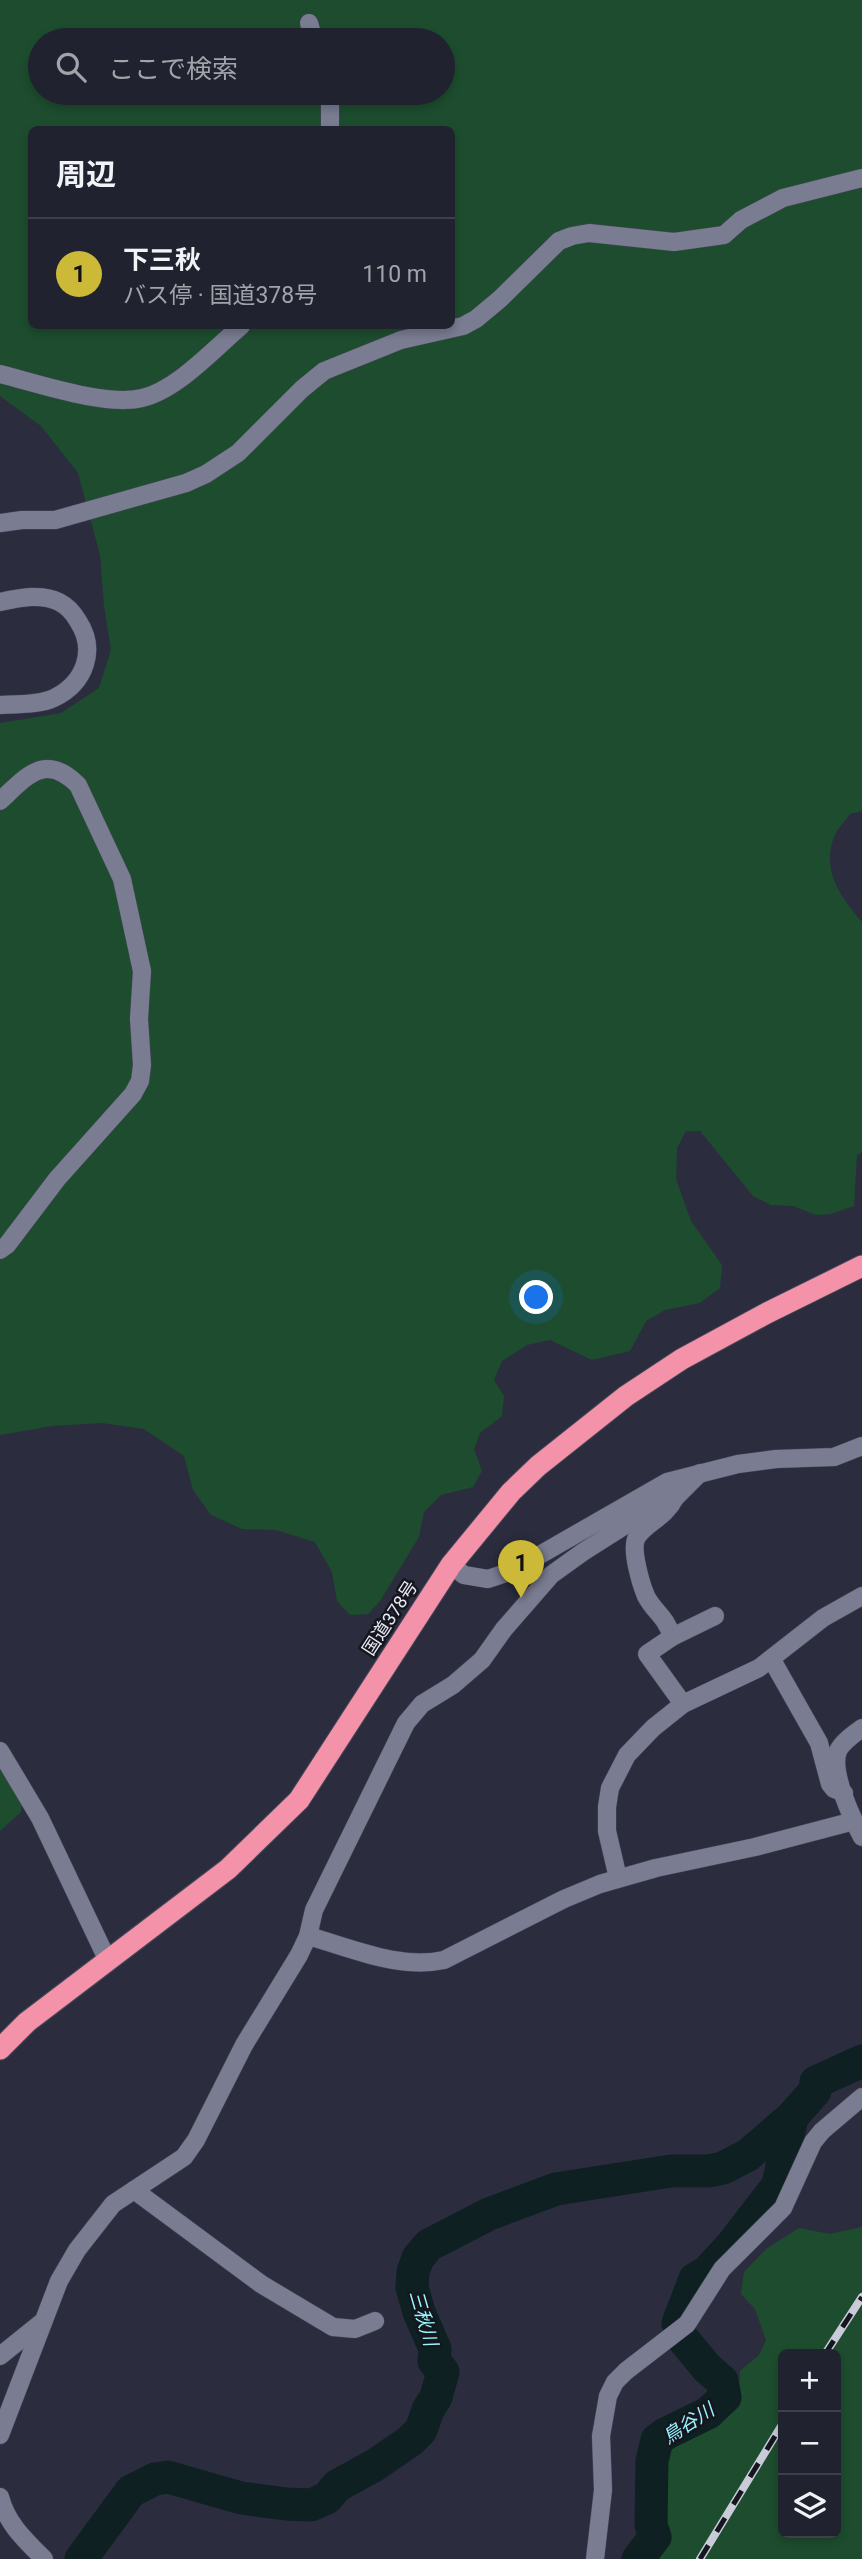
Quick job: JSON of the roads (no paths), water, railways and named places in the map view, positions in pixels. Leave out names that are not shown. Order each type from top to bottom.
[{"type":"highway","name":"国道378号","points":[[0,2049],[27,2022],[228,1869],[299,1800],[451,1565],[511,1492],[538,1466],[626,1396],[682,1359],[862,1266]]},
{"type":"street","points":[[309,23],[310,28]]},
{"type":"street","points":[[330,105],[330,126]]},
{"type":"street","points":[[455,328],[476,319],[559,241],[572,236],[589,233],[674,242],[724,235],[741,220],[783,198],[862,178]]},
{"type":"street","points":[[0,374],[96,398],[140,399],[169,385],[201,362],[237,329]]},
{"type":"street","points":[[0,523],[55,520],[186,483],[206,474],[238,453],[302,389],[324,371],[401,340],[450,329]]},
{"type":"street","points":[[0,602],[39,597],[60,603],[73,613],[83,629],[88,641],[89,655],[80,674],[62,694],[51,700],[0,705]]},
{"type":"street","points":[[0,801],[38,769],[52,767],[66,773],[78,785],[122,879],[142,971],[139,1019],[142,1065],[140,1081],[133,1094],[57,1179],[0,1250]]},
{"type":"street","points":[[451,1565],[464,1575],[488,1579],[506,1573],[667,1482],[776,1459],[834,1457],[862,1446]]},
{"type":"street","points":[[672,1637],[662,1614],[647,1597],[634,1545],[637,1536],[669,1509],[675,1498],[701,1473]]},
{"type":"street","points":[[0,2435],[59,2281],[77,2250],[113,2204],[184,2157],[196,2140],[244,2045],[299,1955],[308,1936],[314,1910],[406,1723],[422,1704],[453,1685],[482,1660],[504,1629],[551,1576],[583,1552],[657,1505],[675,1498]]},
{"type":"street","points":[[618,1878],[607,1831],[607,1807],[610,1788],[626,1755],[653,1728],[683,1704],[772,1660],[823,1618],[862,1596]]},
{"type":"street","points":[[683,1704],[647,1654],[672,1637],[715,1616]]},
{"type":"street","points":[[772,1660],[819,1742],[830,1784],[844,1793]]},
{"type":"street","points":[[308,1936],[386,1959],[424,1964],[444,1960],[564,1899],[618,1878],[858,1829],[836,1765],[838,1751],[862,1728]]},
{"type":"street","points":[[0,1751],[40,1818],[107,1959]]},
{"type":"street","points":[[595,2559],[603,2490],[601,2435],[608,2396],[615,2382],[687,2324],[722,2269],[783,2208],[813,2142],[862,2097]]},
{"type":"street","points":[[134,2190],[261,2284],[332,2328],[355,2329],[375,2321]]},
{"type":"street","points":[[0,2356],[42,2322]]},
{"type":"street","points":[[0,2497],[9,2521],[44,2559]]},
{"type":"waterway","name":"三秋川","points":[[81,2559],[131,2491],[155,2479],[168,2477],[241,2498],[286,2504],[311,2505],[327,2498],[337,2486],[410,2441],[421,2430],[436,2397],[443,2372],[434,2361],[435,2349],[419,2312],[412,2287],[418,2258],[429,2245],[489,2214],[556,2189],[671,2171],[708,2171],[723,2168],[748,2155],[792,2117],[815,2091],[816,2082],[862,2061]]},
{"type":"waterway","name":"鳥谷川","points":[[678,2323],[695,2279],[707,2272],[731,2246],[778,2185],[792,2117]]},
{"type":"waterway","name":"鳥谷川","points":[[638,2559],[655,2537],[651,2525],[652,2461],[657,2440],[708,2413],[725,2397],[722,2381],[707,2368],[683,2339]]},
{"type":"railway","points":[[828,2349],[862,2297]]},
{"type":"railway","points":[[700,2559],[778,2431]]},
{"type":"place","name":"下三秋","points":[[521,1598]]}]
